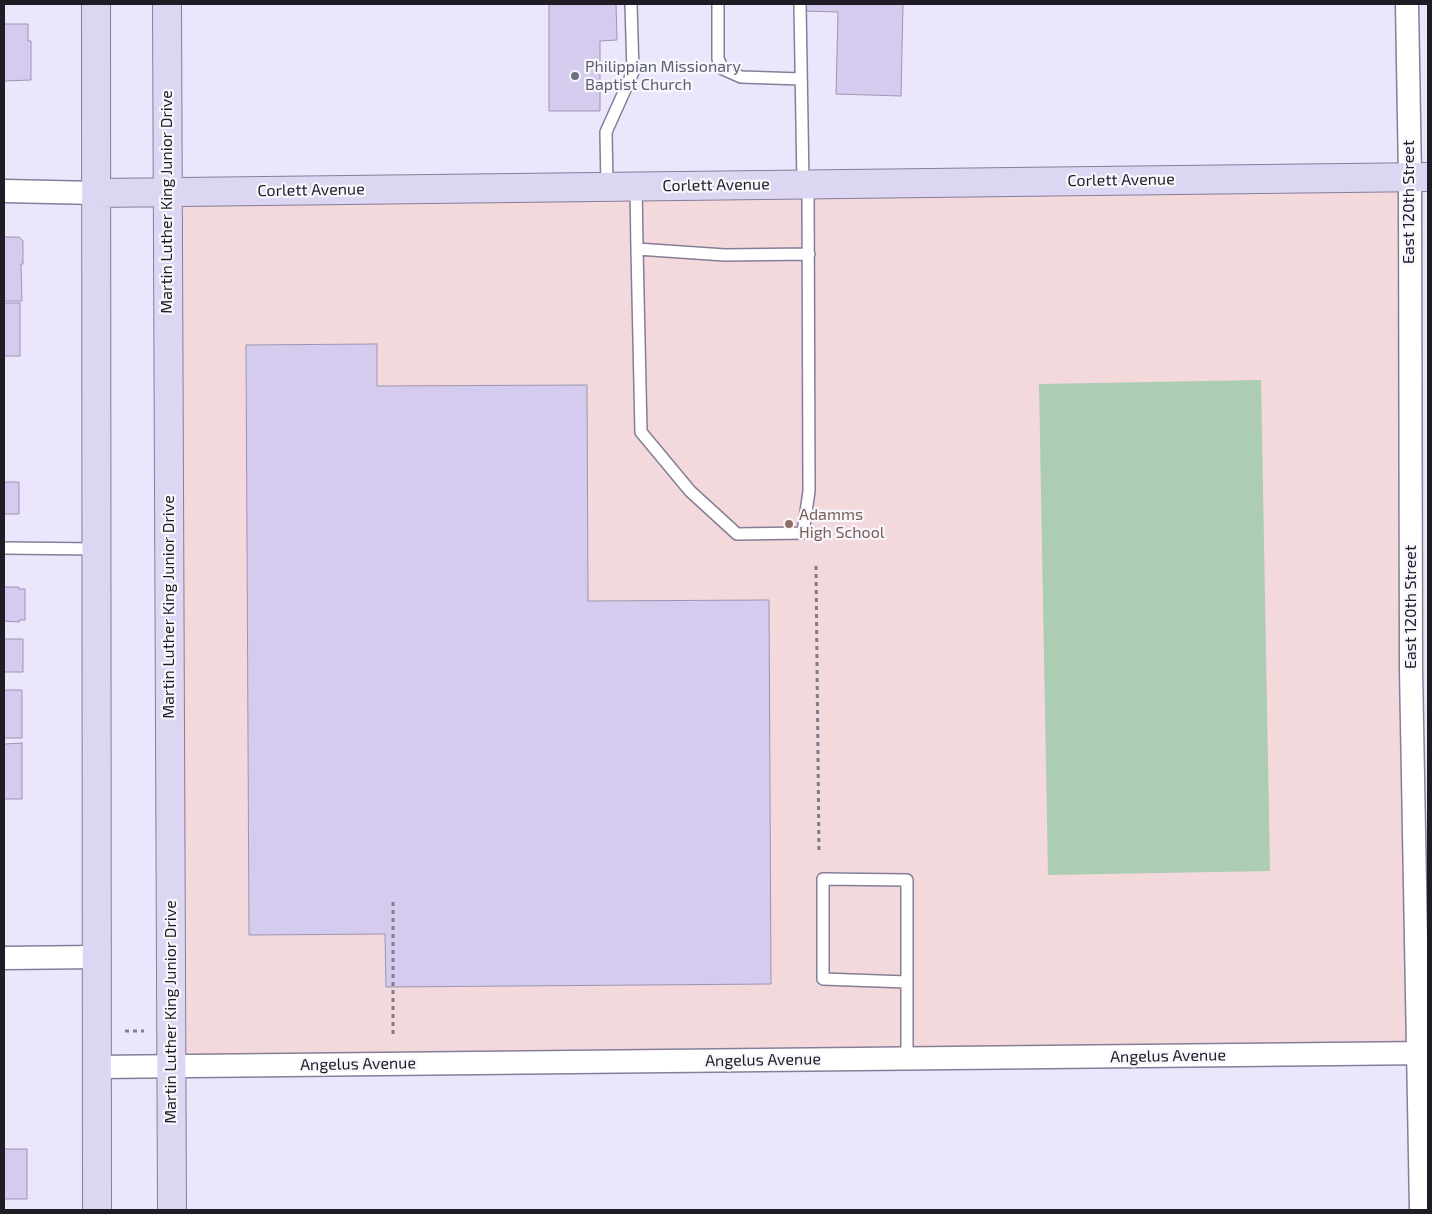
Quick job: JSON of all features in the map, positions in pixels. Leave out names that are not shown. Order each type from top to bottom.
[{"type":"main road","points":[[96,4],[98,549],[97,1210]]},
{"type":"main road","name":"Martin Luther King Junior Drive","points":[[167,4],[172,1210]]},
{"type":"main road","name":"Corlett Avenue","points":[[97,193],[1419,177]]},
{"type":"street","name":"East 120th Street","points":[[1407,4],[1419,177],[1423,1053],[1421,1210]]},
{"type":"street","name":"Corlett Avenue","points":[[4,192],[97,193]]},
{"type":"street","points":[[4,958],[97,957]]},
{"type":"street","name":"Angelus Avenue","points":[[97,1067],[1423,1053]]},
{"type":"lane","points":[[607,186],[606,132],[633,72],[631,4]]},
{"type":"lane","points":[[718,4],[718,59],[722,69],[741,77],[801,80]]},
{"type":"lane","points":[[636,186],[641,432],[690,491],[737,534],[803,533],[809,491],[809,254],[801,80],[800,4]]},
{"type":"lane","points":[[637,250],[725,255],[809,254]]},
{"type":"lane","points":[[4,548],[98,549]]},
{"type":"lane","points":[[907,982],[823,979],[823,879],[907,880],[907,982],[907,1058]]},
{"type":"path","points":[[816,566],[819,853]]},
{"type":"path","points":[[392,902],[392,1034]]},
{"type":"path","points":[[121,1031],[147,1031]]},
{"type":"shaded area","name":"Adamms High School","points":[[1410,177],[1418,1053],[171,1066],[167,192]]},
{"type":"green space","points":[[1261,380],[1270,871],[1048,875],[1039,384]]},
{"type":"building","name":"Philippian Missionary Baptist Church","points":[[549,4],[616,4],[617,40],[600,41],[600,111],[549,111]]},
{"type":"building","points":[[803,4],[903,4],[901,96],[836,94],[838,12],[803,11]]},
{"type":"building","points":[[4,24],[28,24],[28,41],[31,41],[31,80],[4,81]]},
{"type":"building","points":[[4,237],[19,237],[23,241],[23,264],[21,264],[22,301],[4,301]]},
{"type":"building","points":[[4,303],[20,303],[20,356],[4,356]]},
{"type":"building","points":[[377,344],[377,386],[587,385],[588,601],[769,600],[771,984],[386,987],[385,934],[249,935],[246,345]]},
{"type":"building","points":[[4,482],[19,482],[19,514],[4,514]]},
{"type":"building","points":[[4,587],[25,589],[25,620],[19,620],[19,622],[4,621]]},
{"type":"building","points":[[4,639],[23,639],[23,672],[4,672]]},
{"type":"building","points":[[4,690],[22,690],[22,738],[4,738]]},
{"type":"building","points":[[22,743],[22,799],[4,799],[4,744]]},
{"type":"building","points":[[4,1149],[27,1149],[27,1199],[4,1199]]},
{"type":"place","name":"Philippian Missionary Baptist Church","points":[[575,76]]},
{"type":"place","name":"Adamms High School","points":[[789,524]]}]
